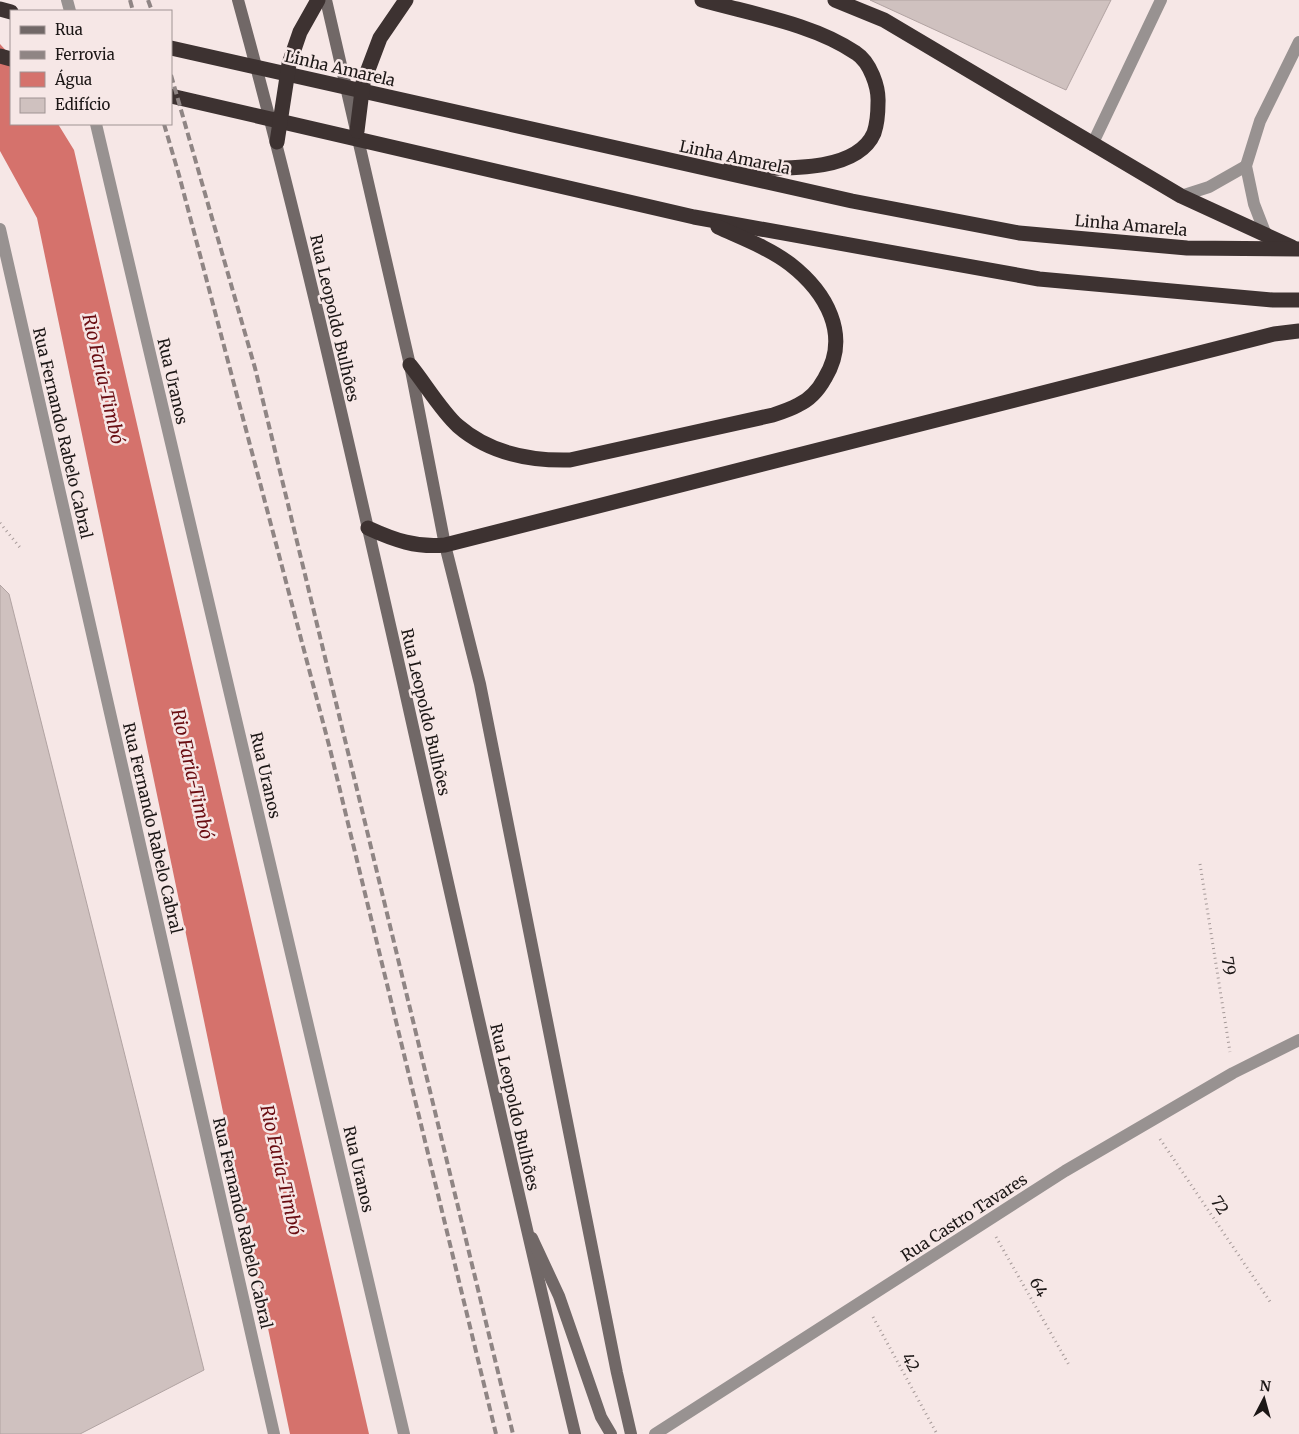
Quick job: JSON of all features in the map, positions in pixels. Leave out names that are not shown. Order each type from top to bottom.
[{"type":"highway","points":[[277,142],[289,64],[300,32],[318,0]]},
{"type":"highway","points":[[357,131],[363,83],[380,38],[406,0]]},
{"type":"highway","points":[[702,0],[826,35],[858,54],[873,75],[878,97],[873,134],[862,150],[836,163],[807,166],[706,168]]},
{"type":"highway","points":[[835,0],[884,20],[1181,196],[1297,249]]},
{"type":"highway","name":"Linha Amarela","points":[[172,48],[852,201],[1019,233],[1187,248],[1297,249]]},
{"type":"highway","points":[[172,96],[694,217],[1039,279],[1272,300],[1299,300]]},
{"type":"highway","points":[[410,365],[457,426],[487,446],[515,456],[545,461],[570,460],[599,454],[773,415],[800,405],[819,388],[833,364],[836,343],[834,321],[824,298],[790,264],[749,241],[694,217]]},
{"type":"highway","points":[[368,528],[409,544],[428,547],[445,545],[1274,334],[1299,330]]},
{"type":"main road","name":"Rua Leopoldo Bulhões","points":[[238,0],[277,142],[368,528],[526,1227],[575,1434]]},
{"type":"main road","points":[[326,0],[410,365],[445,545],[480,684],[617,1373],[631,1434]]},
{"type":"main road","points":[[526,1227],[547,1266],[601,1417],[611,1434]]},
{"type":"street","points":[[1092,145],[1161,0]]},
{"type":"street","points":[[1266,234],[1254,204],[1246,166],[1260,121],[1299,42]]},
{"type":"street","name":"Rua Uranos","points":[[96,125],[404,1434]]},
{"type":"street","points":[[1181,196],[1209,187],[1246,166]]},
{"type":"street","name":"Rua Fernando Rabelo Cabral","points":[[0,229],[274,1434]]},
{"type":"street","name":"Rua Castro Tavares","points":[[655,1434],[864,1302],[1065,1171],[1233,1073],[1299,1040]]},
{"type":"path","points":[[0,523],[22,550]]},
{"type":"path","name":"79","points":[[1200,864],[1233,1073]]},
{"type":"path","name":"72","points":[[1149,1121],[1271,1303]]},
{"type":"path","name":"64","points":[[987,1222],[1069,1365]]},
{"type":"path","name":"42","points":[[864,1302],[937,1434]]},
{"type":"water","name":"Rio Faria-Timbó","points":[[0,44],[10,55],[10,125],[59,125],[74,150],[369,1434],[290,1434],[37,218],[0,151]]},
{"type":"building","points":[[870,0],[1111,0],[1066,90]]},
{"type":"building","points":[[0,585],[9,594],[204,1370],[80,1434],[0,1434]]},
{"type":"railway","points":[[130,0],[133,10]]},
{"type":"railway","points":[[148,0],[152,10]]},
{"type":"railway","points":[[172,78],[255,368],[513,1434]]},
{"type":"railway","points":[[164,125],[330,749],[496,1434]]}]
